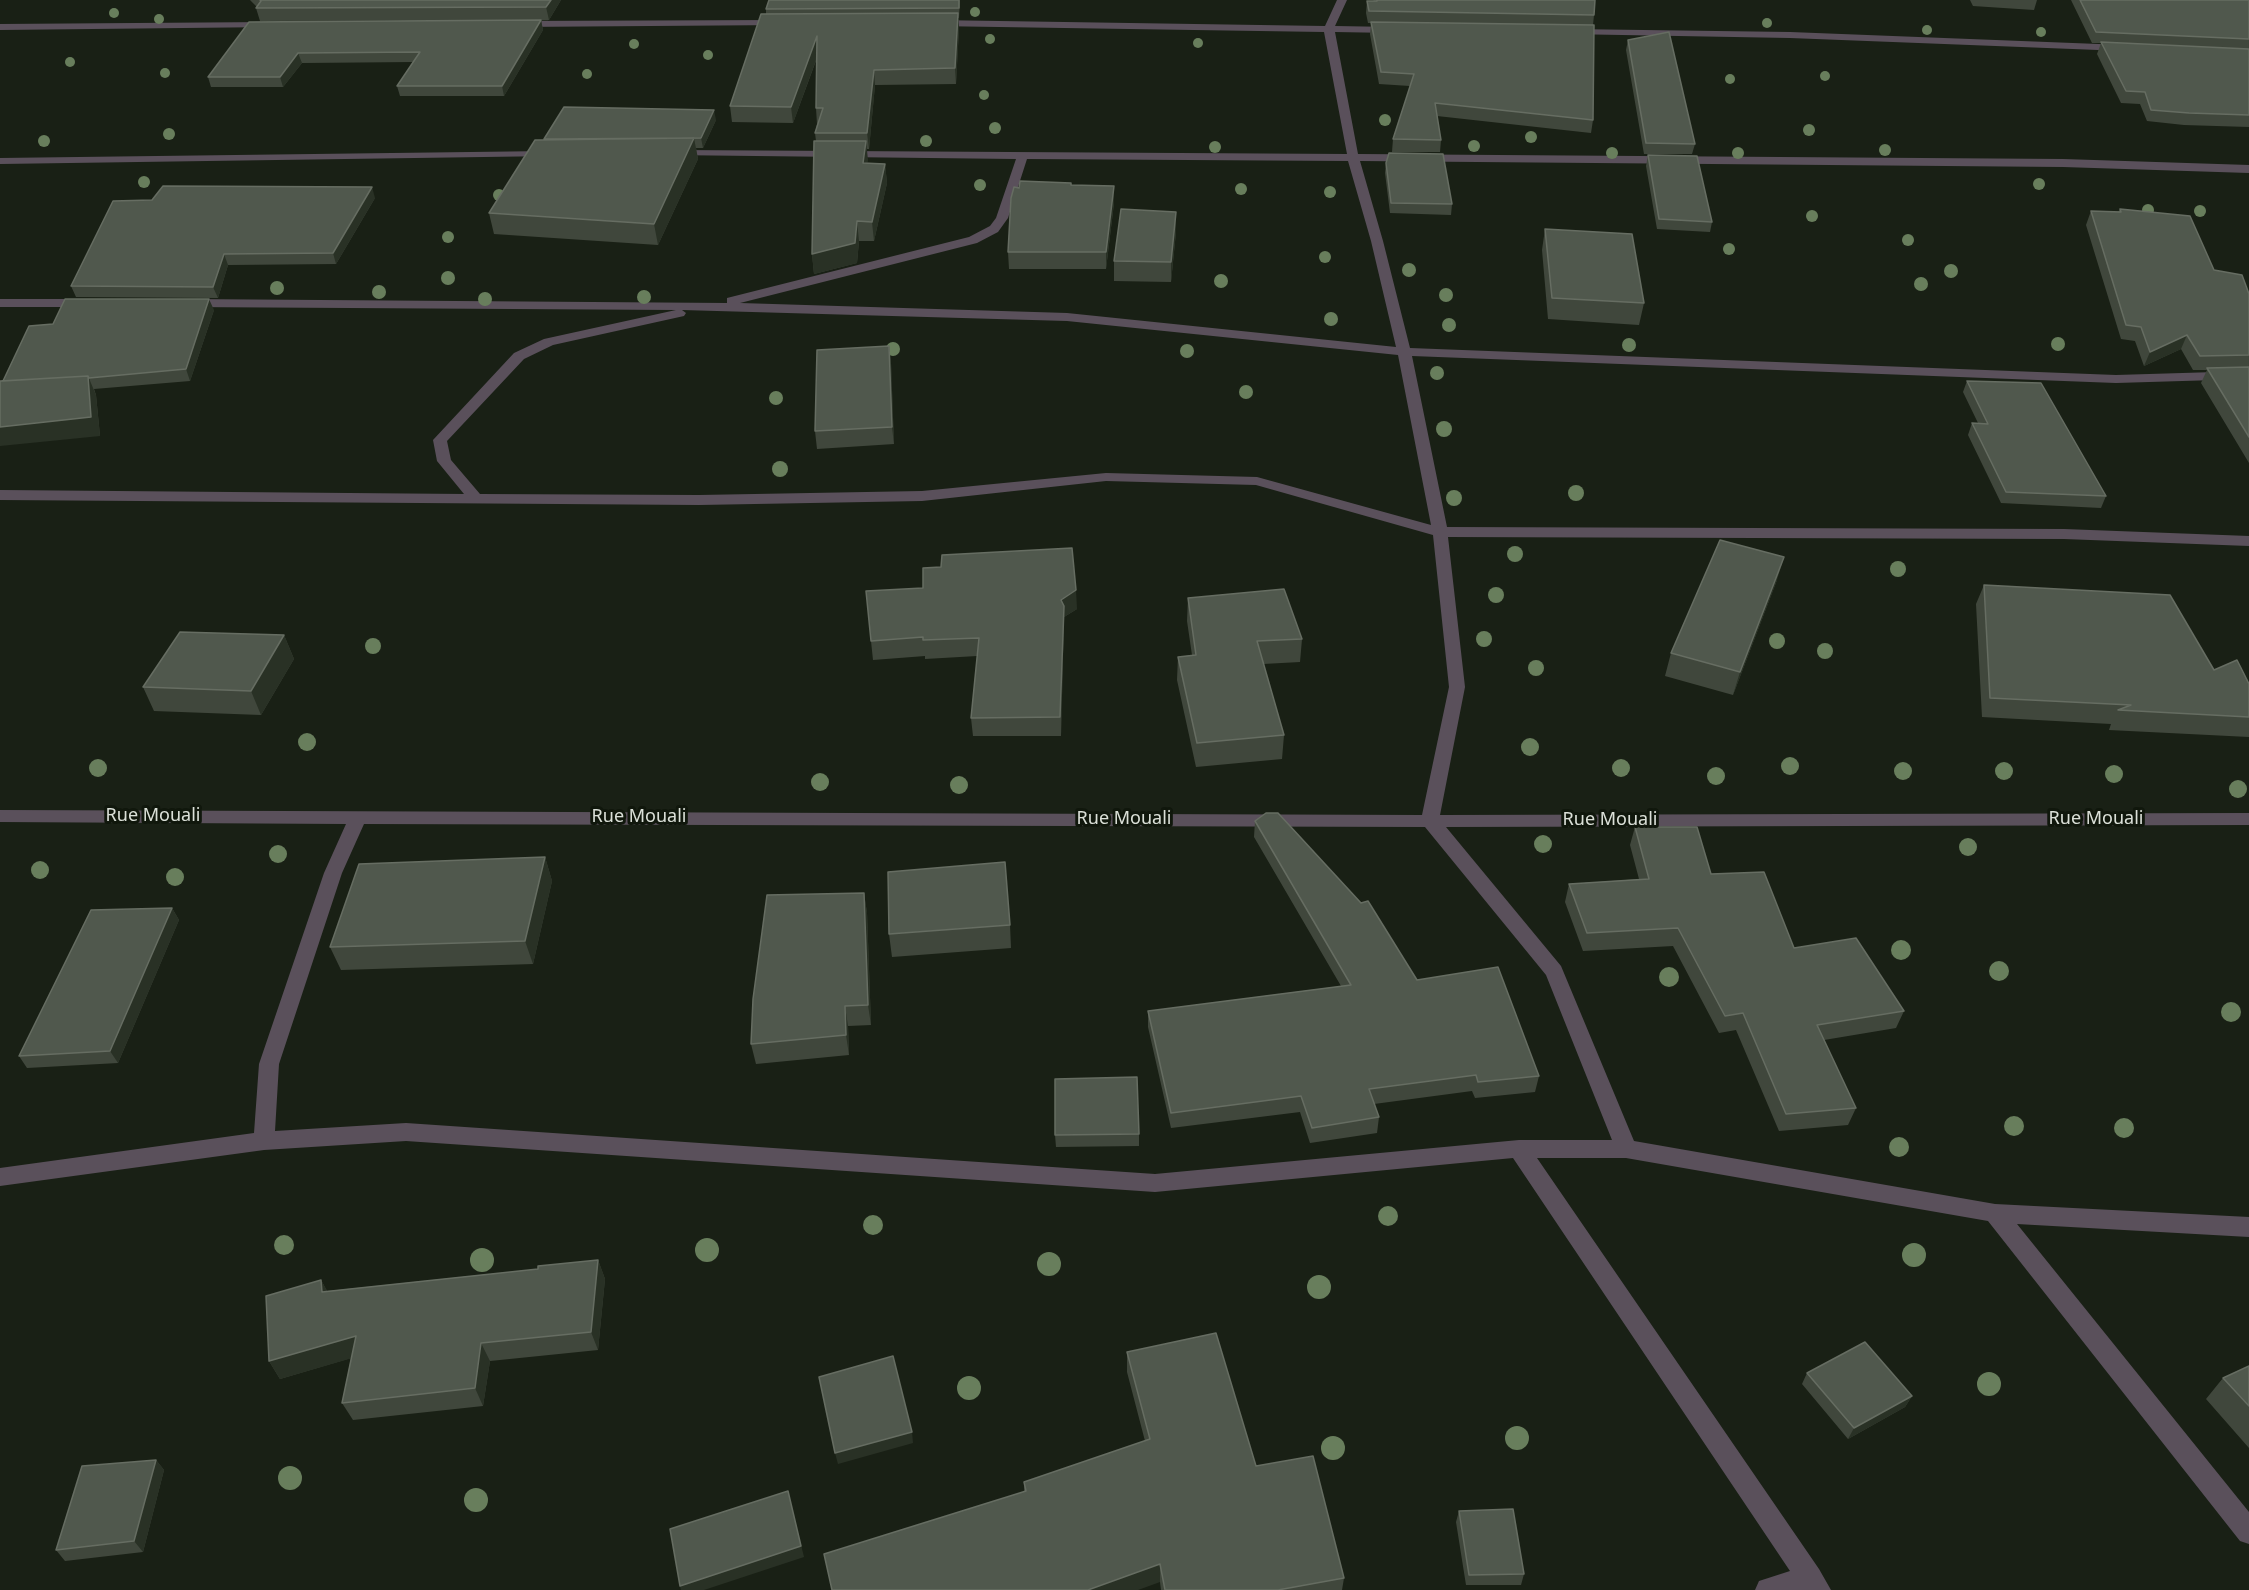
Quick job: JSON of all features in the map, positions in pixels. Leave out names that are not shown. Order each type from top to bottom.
[{"type":"street","points":[[1342,0],[1329,29],[1353,158],[1377,241],[1404,352],[1440,532],[1457,687],[1430,820],[1554,970],[1626,1149]]},
{"type":"street","points":[[511,24],[796,23]]},
{"type":"street","points":[[927,23],[1400,30]]},
{"type":"street","points":[[0,27],[286,25]]},
{"type":"street","points":[[1554,32],[1790,35],[2137,49]]},
{"type":"street","points":[[664,153],[2063,163],[2249,169]]},
{"type":"street","points":[[0,161],[557,154]]},
{"type":"street","points":[[476,499],[444,461],[440,441],[519,356],[549,342],[711,306],[973,240],[994,230],[1002,218],[1023,155]]},
{"type":"street","points":[[0,303],[103,303]]},
{"type":"street","points":[[174,303],[711,306],[1067,317],[1404,352],[2116,379],[2249,375]]},
{"type":"street","points":[[0,495],[699,500],[922,496],[1106,477],[1257,481],[1440,532],[2064,534],[2249,541]]},
{"type":"street","name":"Rue Mouali","points":[[0,816],[1430,820],[2249,819]]},
{"type":"street","points":[[264,1141],[269,1064],[333,873],[358,816]]},
{"type":"street","points":[[0,1177],[264,1141],[406,1132],[1155,1183],[1520,1149],[1626,1149],[1995,1213],[2249,1227]]},
{"type":"street","points":[[1520,1149],[1814,1584],[1768,1590]]},
{"type":"street","points":[[1995,1213],[2249,1532]]},
{"type":"building","points":[[260,0],[551,0],[546,7],[256,8]]},
{"type":"building","points":[[769,0],[959,0],[959,8],[766,9]]},
{"type":"building","points":[[1595,0],[1594,15],[1369,11],[1367,1]]},
{"type":"building","points":[[2080,0],[2249,0],[2249,39],[2096,32]]},
{"type":"building","points":[[958,13],[955,68],[874,70],[867,133],[815,133],[823,108],[816,108],[817,36],[791,107],[730,106],[761,14]]},
{"type":"building","points":[[541,20],[502,86],[397,86],[420,52],[298,53],[280,77],[208,77],[249,22]]},
{"type":"building","points":[[1371,22],[1594,25],[1593,120],[1435,103],[1441,140],[1393,139],[1414,74],[1381,72]]},
{"type":"building","points":[[1669,32],[1695,144],[1646,143],[1628,40]]},
{"type":"building","points":[[2101,42],[2249,49],[2249,115],[2151,110],[2145,92],[2126,91]]},
{"type":"building","points":[[564,107],[714,110],[701,138],[544,139]]},
{"type":"building","points":[[694,138],[654,224],[489,213],[535,140]]},
{"type":"building","points":[[814,141],[866,141],[863,163],[885,164],[872,222],[857,221],[855,243],[812,254]]},
{"type":"building","points":[[1389,153],[1443,154],[1452,204],[1391,203],[1386,163]]},
{"type":"building","points":[[1648,155],[1697,156],[1712,222],[1659,219]]},
{"type":"building","points":[[1020,181],[1114,186],[1106,252],[1008,252],[1011,198],[1014,187],[1019,188]]},
{"type":"building","points":[[163,186],[372,187],[333,253],[224,254],[213,287],[71,286],[113,201],[152,200]]},
{"type":"building","points":[[1121,209],[1176,212],[1171,262],[1114,261]]},
{"type":"building","points":[[2120,209],[2190,216],[2214,270],[2242,275],[2249,294],[2249,355],[2200,356],[2187,335],[2150,352],[2141,327],[2126,325],[2091,211],[2121,212]]},
{"type":"building","points":[[1545,229],[1632,234],[1644,303],[1552,298]]},
{"type":"building","points":[[65,299],[209,299],[186,369],[89,378],[88,376],[3,381],[29,326],[53,324]]},
{"type":"building","points":[[889,346],[892,427],[815,431],[817,350]]},
{"type":"building","points":[[2249,367],[2249,437],[2207,368]]},
{"type":"building","points":[[88,376],[91,417],[0,427],[0,381]]},
{"type":"building","points":[[1967,381],[2041,383],[2106,496],[2006,492],[1972,423],[1988,424]]},
{"type":"building","points":[[1720,540],[1784,557],[1740,672],[1671,653]]},
{"type":"building","points":[[1072,548],[1076,590],[1061,600],[1064,606],[1060,717],[971,718],[979,638],[923,640],[923,637],[871,641],[866,591],[923,588],[923,568],[941,567],[942,555]]},
{"type":"building","points":[[1984,585],[2170,595],[2214,670],[2237,660],[2249,684],[2249,717],[2118,710],[2131,705],[1990,698]]},
{"type":"building","points":[[1284,589],[1302,639],[1257,641],[1284,735],[1197,743],[1178,657],[1196,655],[1188,598]]},
{"type":"building","points":[[180,632],[284,635],[251,691],[143,687]]},
{"type":"building","points":[[1266,813],[1278,813],[1361,903],[1368,901],[1417,980],[1498,967],[1539,1076],[1478,1082],[1476,1075],[1369,1089],[1379,1117],[1312,1128],[1301,1096],[1171,1113],[1148,1011],[1351,985],[1255,821]]},
{"type":"building","points":[[1635,827],[1697,827],[1711,874],[1764,872],[1794,948],[1856,938],[1904,1011],[1817,1025],[1856,1108],[1786,1114],[1743,1013],[1725,1016],[1678,928],[1587,933],[1569,884],[1649,879]]},
{"type":"building","points":[[545,857],[525,941],[330,947],[359,864]]},
{"type":"building","points":[[1005,862],[1010,925],[889,934],[888,872]]},
{"type":"building","points":[[864,893],[868,1005],[845,1006],[846,1035],[751,1044],[753,999],[767,895]]},
{"type":"building","points":[[172,908],[110,1051],[19,1056],[91,910]]},
{"type":"building","points":[[1137,1077],[1139,1134],[1055,1135],[1055,1079]]},
{"type":"building","points":[[598,1260],[591,1332],[481,1343],[475,1388],[342,1403],[356,1336],[269,1361],[266,1296],[321,1280],[322,1292],[538,1269],[538,1266]]},
{"type":"building","points":[[1216,1333],[1256,1466],[1313,1456],[1344,1578],[1278,1590],[1165,1590],[1160,1564],[1088,1590],[832,1590],[824,1554],[1026,1491],[1024,1482],[1150,1439],[1127,1352]]},
{"type":"building","points":[[1865,1342],[1912,1396],[1854,1428],[1807,1373]]},
{"type":"building","points":[[893,1356],[912,1432],[835,1453],[819,1377]]},
{"type":"building","points":[[2249,1366],[2249,1406],[2223,1378]]},
{"type":"building","points":[[156,1460],[134,1541],[56,1550],[82,1466]]},
{"type":"building","points":[[788,1491],[801,1546],[680,1586],[670,1529]]},
{"type":"building","points":[[1513,1509],[1524,1574],[1469,1575],[1459,1511]]}]
